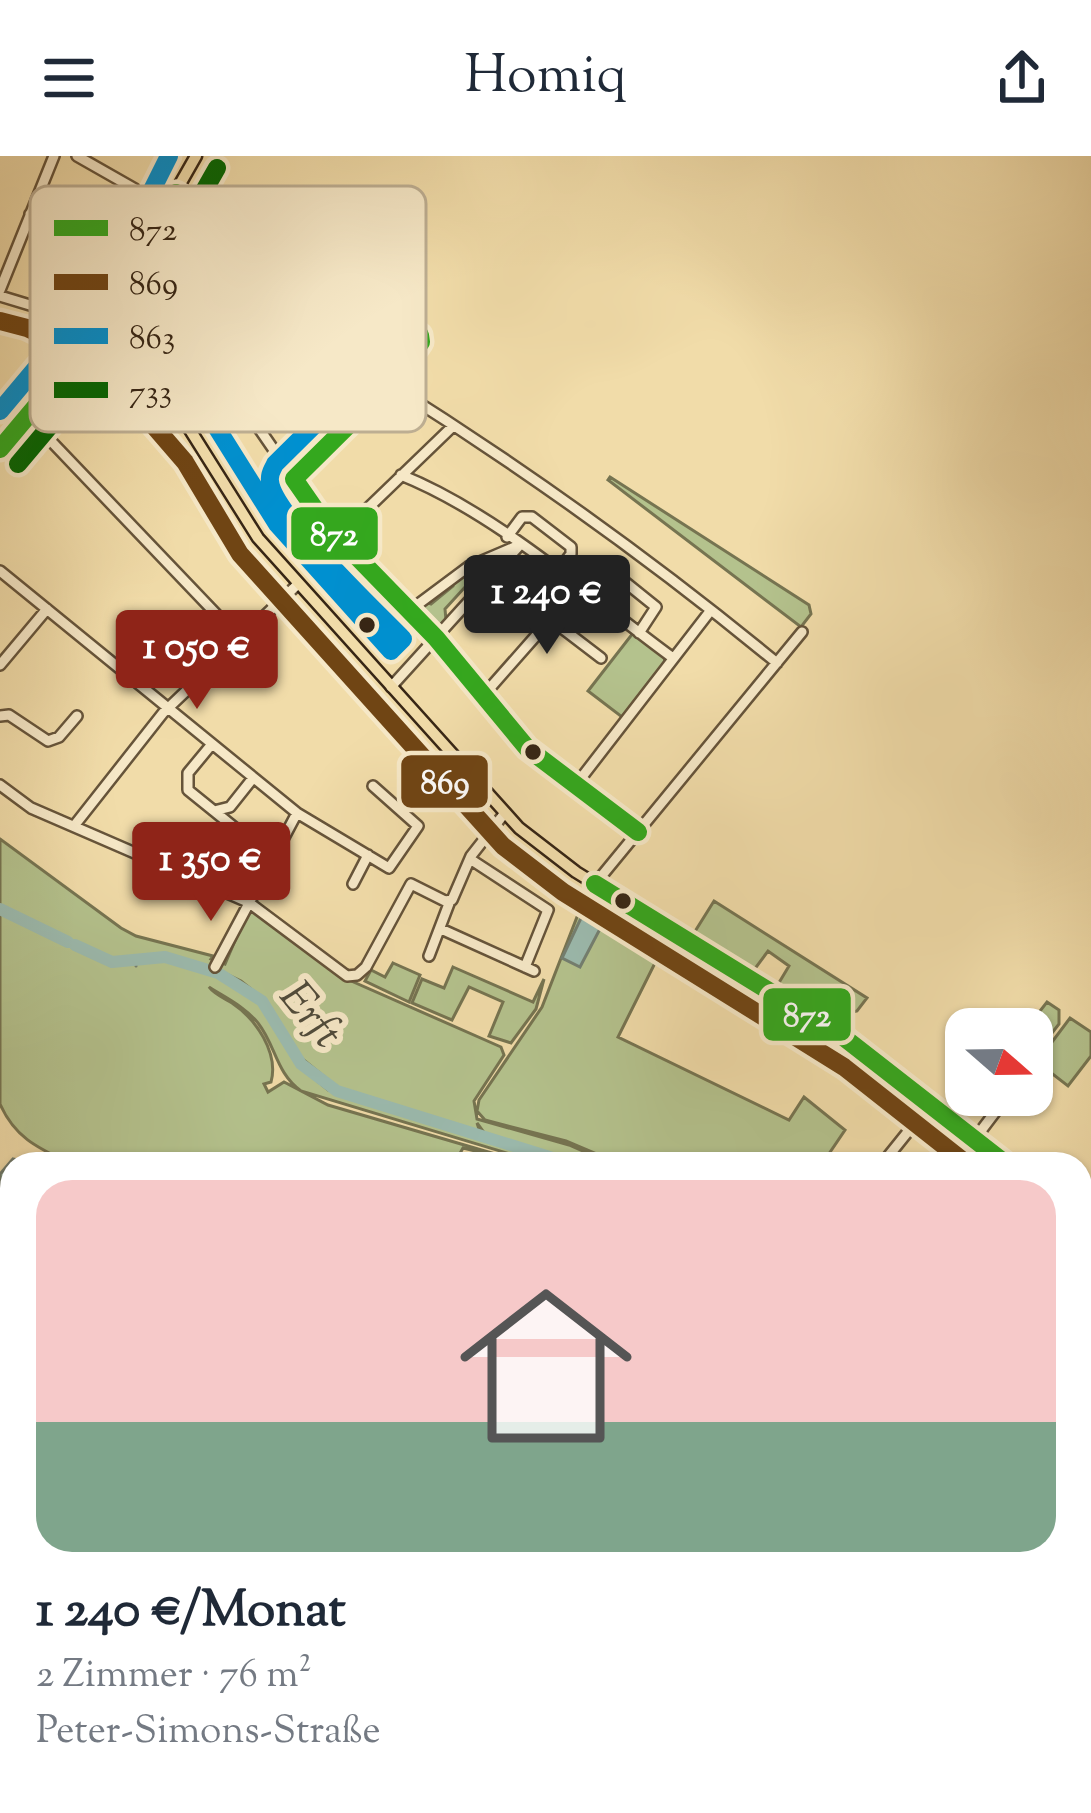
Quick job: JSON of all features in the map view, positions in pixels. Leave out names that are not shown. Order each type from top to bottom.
[{"type":"main road","points":[[179,186],[196,156]]},
{"type":"main road","points":[[0,449],[30,415]]},
{"type":"main road","points":[[192,432],[249,526],[504,814],[596,884],[817,1020],[991,1152]]},
{"type":"street","points":[[42,186],[54,156]]},
{"type":"street","points":[[77,156],[131,186],[132,172]]},
{"type":"street","points":[[30,214],[0,293],[30,304]]},
{"type":"street","points":[[0,251],[13,256]]},
{"type":"street","points":[[426,408],[611,533],[777,663]]},
{"type":"street","points":[[338,538],[453,426]]},
{"type":"street","points":[[42,432],[240,639]]},
{"type":"street","points":[[263,432],[338,538],[436,638],[527,748],[638,832]]},
{"type":"street","points":[[294,479],[341,432]]},
{"type":"street","points":[[401,475],[448,497],[674,658]]},
{"type":"street","points":[[507,537],[524,516],[532,517],[571,547],[571,554],[556,572]]},
{"type":"street","points":[[410,611],[468,567],[519,546]]},
{"type":"street","points":[[392,688],[519,546]]},
{"type":"street","points":[[0,571],[297,813],[389,868],[418,827],[373,785]]},
{"type":"street","points":[[590,596],[608,574],[615,574],[656,607],[639,633]]},
{"type":"street","points":[[74,826],[168,709],[298,584]]},
{"type":"street","points":[[482,697],[578,588]]},
{"type":"street","points":[[0,665],[46,609]]},
{"type":"street","points":[[575,786],[711,610]]},
{"type":"street","points":[[550,620],[601,658]]},
{"type":"street","points":[[596,884],[802,632]]},
{"type":"street","points":[[0,716],[9,715],[48,741],[59,737],[77,716]]},
{"type":"street","points":[[212,744],[188,773],[188,790],[272,858]]},
{"type":"street","points":[[214,812],[230,807],[254,778]]},
{"type":"street","points":[[0,784],[25,805],[248,902],[341,974],[357,975],[366,967],[411,884],[450,901]]},
{"type":"street","points":[[215,967],[297,813]]},
{"type":"street","points":[[429,956],[470,859],[504,814]]},
{"type":"street","points":[[353,884],[368,855]]},
{"type":"street","points":[[441,929],[530,969],[548,910],[470,859]]},
{"type":"street","points":[[892,1152],[931,1103]]},
{"type":"street","points":[[974,1139],[992,1116]]},
{"type":"green space","points":[[610,477],[809,605],[811,614],[801,627]]},
{"type":"green space","points":[[485,565],[445,609],[446,620],[440,626],[433,626],[419,612],[426,602],[431,604],[453,586],[453,579]]},
{"type":"green space","points":[[633,633],[664,656],[665,662],[622,717],[588,691]]},
{"type":"green space","points":[[0,839],[121,928],[213,956],[211,959],[225,964],[249,908],[340,976],[501,1047],[504,1055],[474,1101],[477,1119],[585,1152],[543,1152],[485,1134],[477,1123],[480,1132],[338,1088],[300,1057],[266,1001],[216,969],[214,974],[261,1004],[298,1065],[328,1090],[527,1152],[503,1152],[302,1091],[328,1105],[488,1152],[463,1148],[461,1152],[46,1152],[20,1134],[0,1104]],"holes":[[[209,987],[241,1007],[258,1023],[286,1076],[301,1091],[284,1082],[268,1092],[264,1084],[271,1082],[273,1071],[264,1038],[241,1010]]]},
{"type":"green space","points":[[592,892],[669,935],[618,1037],[789,1120],[804,1097],[845,1130],[830,1152],[592,1152],[485,1120],[477,1111],[479,1100],[542,1007],[577,917]]},
{"type":"green space","points":[[714,901],[867,998],[857,1011],[845,1014],[841,1020],[845,1027],[777,986],[789,966],[768,951],[754,970],[694,933]]},
{"type":"green space","points":[[393,963],[420,975],[409,1002],[365,981],[371,970],[385,977]]},
{"type":"green space","points":[[453,967],[533,1002],[544,979],[536,1009],[511,1043],[489,1036],[503,1002],[469,987],[452,1020],[412,1003],[422,979],[444,988]]},
{"type":"green space","points":[[1047,1002],[1059,1010],[1059,1024],[1053,1032],[1053,1008],[1042,1008]]},
{"type":"green space","points":[[1070,1018],[1091,1032],[1091,1056],[1068,1086],[1053,1074],[1053,1041]]},
{"type":"shaded area","points":[[592,895],[611,908],[580,967],[562,958]]},
{"type":"waterway","points":[[0,909],[68,942]]},
{"type":"waterway","name":"Erft","points":[[75,945],[112,962],[165,957],[218,973],[262,1001],[301,1064],[337,1091],[533,1152]]},
{"type":"waterway","name":"Erft","points":[[135,959],[136,966]]},
{"type":"transit line","name":"863","points":[[154,186],[169,156]]},
{"type":"transit line","name":"733","points":[[207,186],[217,168]]},
{"type":"transit line","name":"869","points":[[0,321],[30,329]]},
{"type":"transit line","name":"863","points":[[0,411],[30,375]]},
{"type":"transit line","name":"872","points":[[0,449],[30,413]]},
{"type":"transit line","name":"733","points":[[18,464],[45,432]]},
{"type":"transit line","name":"869","points":[[159,432],[185,462],[240,554],[503,846],[563,892],[844,1067],[952,1152]]},
{"type":"transit line","name":"863","points":[[219,432],[277,524],[391,651],[403,639],[307,538],[276,496],[271,472],[307,432]]},
{"type":"transit line","name":"872","points":[[294,479],[341,432]]},
{"type":"transit line","name":"872","points":[[294,479],[326,525],[436,638],[527,748],[638,832]]},
{"type":"transit line","name":"872","points":[[595,884],[842,1036],[991,1152]]}]
